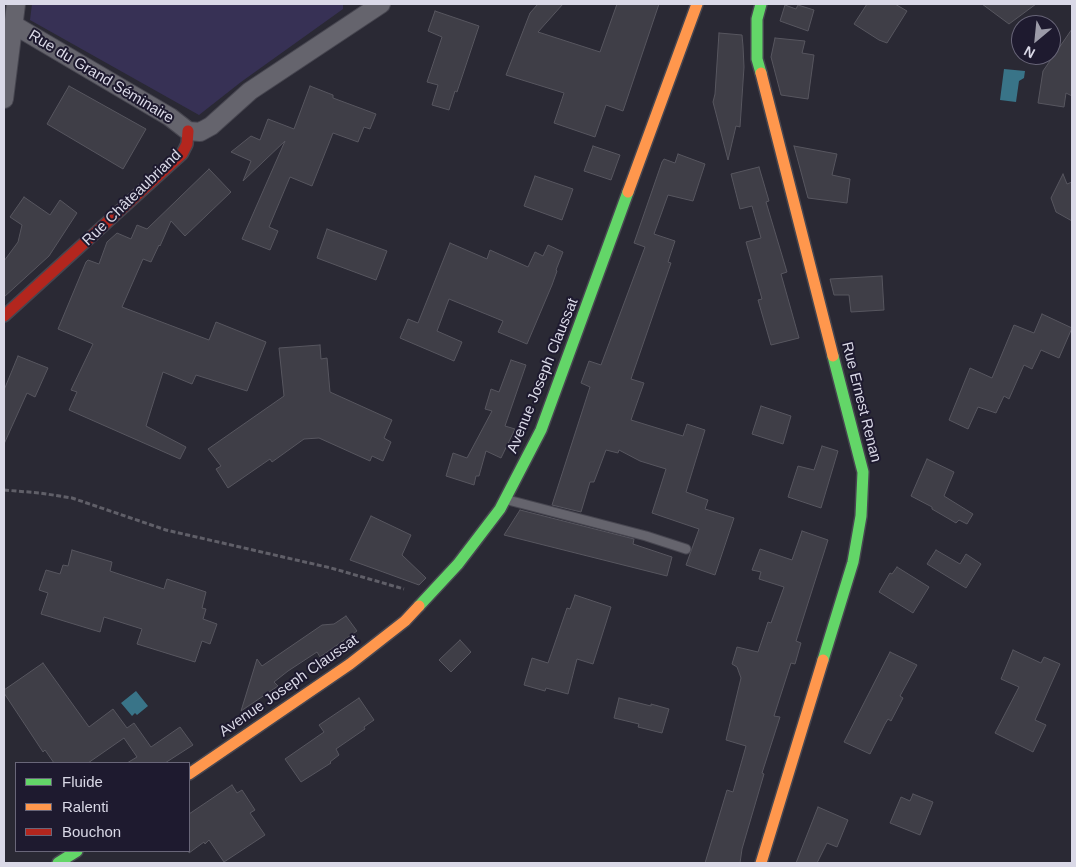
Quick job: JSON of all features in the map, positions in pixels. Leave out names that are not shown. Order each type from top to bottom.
[{"type":"street","points":[[4,99],[16,4]]},
{"type":"street","name":"Rue Châteaubriand","points":[[4,316],[182,154],[187,144],[188,131],[200,132],[211,126],[250,91],[381,4]]},
{"type":"street","name":"Avenue Joseph Claussat","points":[[190,773],[357,659],[405,621],[458,564],[484,531],[524,465],[544,423],[697,4]]},
{"type":"street","name":"Rue Ernest Renan","points":[[761,4],[757,20],[757,59],[863,472],[861,516],[853,562],[761,863]]},
{"type":"street","name":"Rue du Grand Séminaire","points":[[14,25],[170,117],[188,131]]},
{"type":"street","points":[[58,863],[75,852]]},
{"type":"lane","points":[[505,499],[646,536],[686,549]]},
{"type":"path","points":[[4,490],[72,498],[166,530],[332,568],[429,597]]},
{"type":"shaded area","points":[[32,4],[343,4],[343,9],[241,82],[199,115],[30,20]]},
{"type":"water","points":[[1004,69],[1025,71],[1024,78],[1019,81],[1016,102],[1000,100]]},
{"type":"water","points":[[136,691],[148,706],[137,715],[135,713],[132,716],[121,703]]},
{"type":"building","points":[[538,4],[563,4],[538,32],[600,52],[617,4],[659,4],[623,111],[606,105],[595,137],[554,123],[564,93],[506,75],[530,13]]},
{"type":"building","points":[[867,4],[895,4],[907,11],[887,43],[854,24]]},
{"type":"building","points":[[982,4],[1036,4],[1021,15],[1011,15],[1011,23],[1009,24]]},
{"type":"building","points":[[785,5],[796,9],[798,5],[814,10],[808,31],[780,21]]},
{"type":"building","points":[[435,11],[479,26],[449,110],[432,105],[438,85],[427,82],[442,37],[428,31]]},
{"type":"building","points":[[1072,29],[1072,96],[1066,93],[1064,107],[1038,103],[1043,71],[1047,65],[1061,65],[1061,45]]},
{"type":"building","points":[[719,33],[742,35],[743,46],[744,67],[740,127],[736,126],[728,160],[713,102]]},
{"type":"building","points":[[775,38],[805,41],[802,53],[814,55],[808,99],[781,95],[771,57]]},
{"type":"building","points":[[69,86],[146,129],[123,169],[47,124]]},
{"type":"building","points":[[310,86],[333,95],[333,98],[376,114],[370,129],[364,127],[358,142],[333,133],[312,186],[290,177],[269,227],[278,231],[270,250],[242,239],[285,141],[243,181],[251,161],[231,152],[251,136],[260,140],[268,119],[294,129]]},
{"type":"building","points":[[593,146],[620,155],[611,180],[584,171]]},
{"type":"building","points":[[794,146],[837,154],[832,175],[850,179],[847,203],[808,198]]},
{"type":"building","points":[[678,154],[705,164],[693,201],[668,195],[654,234],[675,241],[668,262],[671,263],[631,379],[644,383],[631,420],[683,436],[687,424],[705,430],[686,492],[708,500],[705,509],[734,518],[715,575],[686,565],[699,529],[652,513],[666,469],[640,461],[619,450],[618,453],[606,450],[594,482],[590,482],[581,512],[552,505],[590,387],[581,383],[589,361],[601,365],[645,247],[634,243],[662,162],[664,159],[675,163]]},
{"type":"building","points":[[759,167],[769,201],[766,202],[787,272],[781,274],[799,338],[771,345],[758,300],[762,299],[746,242],[761,238],[752,206],[740,209],[731,174]]},
{"type":"building","points":[[209,169],[231,192],[185,236],[171,221],[151,262],[143,259],[122,307],[209,340],[216,322],[266,342],[247,391],[196,375],[192,384],[163,372],[146,426],[186,447],[180,459],[69,410],[77,392],[71,390],[93,344],[58,329],[86,262],[88,260],[99,264],[107,242],[117,233],[131,239],[137,225],[147,229]]},
{"type":"building","points":[[1063,174],[1067,184],[1072,182],[1072,221],[1056,212],[1051,198]]},
{"type":"building","points":[[535,176],[573,189],[562,220],[524,206]]},
{"type":"building","points":[[24,197],[50,215],[60,200],[77,213],[49,256],[4,297],[4,261],[18,242],[22,225],[10,217]]},
{"type":"building","points":[[327,229],[387,251],[376,280],[317,258]]},
{"type":"building","points":[[450,243],[487,259],[490,250],[528,267],[535,252],[543,256],[548,245],[563,252],[552,285],[527,344],[498,332],[503,321],[449,299],[437,331],[462,342],[454,361],[400,338],[408,319],[418,323]]},
{"type":"building","points":[[882,276],[884,310],[851,312],[849,295],[834,295],[830,279]]},
{"type":"building","points":[[1042,314],[1072,328],[1059,358],[1041,350],[1032,369],[1024,365],[1009,399],[1004,396],[996,413],[978,407],[968,429],[949,420],[970,368],[992,378],[1014,325],[1034,333]]},
{"type":"building","points":[[320,345],[321,359],[327,358],[330,392],[392,420],[384,438],[391,442],[383,461],[372,456],[370,461],[319,438],[304,439],[272,462],[270,459],[228,488],[216,469],[221,466],[208,449],[284,396],[279,348]]},
{"type":"building","points":[[18,356],[48,368],[35,397],[27,393],[4,444],[4,390]]},
{"type":"building","points":[[511,360],[526,365],[505,426],[515,429],[501,458],[486,451],[479,476],[476,476],[474,485],[446,476],[453,453],[467,458],[492,411],[485,409],[491,389],[499,392]]},
{"type":"building","points":[[761,406],[791,416],[783,444],[752,434]]},
{"type":"building","points":[[822,446],[838,451],[821,508],[788,497],[798,466],[814,470]]},
{"type":"building","points":[[927,459],[954,472],[944,496],[973,514],[967,524],[959,520],[956,523],[911,496]]},
{"type":"building","points":[[520,510],[634,539],[633,544],[672,557],[667,576],[504,535]]},
{"type":"building","points":[[371,516],[411,535],[402,555],[426,578],[419,585],[350,560]]},
{"type":"building","points":[[802,531],[828,540],[796,641],[801,643],[795,664],[791,663],[774,716],[780,717],[762,773],[764,774],[742,849],[740,863],[705,863],[727,790],[733,792],[746,746],[726,740],[741,678],[737,667],[732,664],[737,647],[758,652],[768,622],[771,623],[784,587],[759,579],[761,572],[752,570],[760,549],[792,560]]},
{"type":"building","points":[[72,550],[112,562],[110,571],[164,589],[167,579],[206,592],[202,608],[206,609],[203,619],[217,624],[210,644],[202,641],[195,662],[137,644],[142,629],[104,617],[100,632],[41,614],[48,593],[39,590],[46,570],[60,574],[63,565],[68,566]]},
{"type":"building","points":[[936,550],[960,564],[966,554],[981,564],[966,588],[927,564]]},
{"type":"building","points":[[897,567],[929,587],[913,613],[879,592],[890,573],[892,574]]},
{"type":"building","points":[[575,595],[611,607],[593,664],[577,659],[568,694],[546,688],[545,691],[524,685],[532,658],[548,663],[567,608],[570,609]]},
{"type":"building","points":[[346,616],[357,631],[320,657],[317,652],[288,671],[274,682],[278,686],[241,711],[257,659],[262,666],[322,625],[334,624]]},
{"type":"building","points":[[460,640],[471,652],[451,672],[439,660]]},
{"type":"building","points":[[1013,650],[1041,663],[1044,657],[1060,664],[1035,720],[1046,725],[1033,752],[995,733],[1019,687],[1001,679]]},
{"type":"building","points":[[890,652],[917,665],[900,696],[903,698],[891,721],[888,719],[870,754],[844,742]]},
{"type":"building","points":[[43,663],[89,727],[113,709],[127,728],[134,723],[151,747],[180,727],[193,745],[167,762],[129,762],[137,757],[124,738],[89,762],[53,762],[45,750],[43,752],[4,693],[4,690]]},
{"type":"building","points":[[359,698],[374,720],[364,727],[365,729],[336,749],[339,755],[331,763],[301,782],[285,759],[324,732],[319,725]]},
{"type":"building","points":[[619,698],[669,709],[662,733],[638,727],[639,724],[614,718]]},
{"type":"building","points":[[232,785],[237,793],[242,790],[255,810],[250,813],[265,835],[224,862],[209,840],[189,853],[190,813]]},
{"type":"building","points":[[913,794],[933,802],[920,835],[890,823],[901,797],[910,801]]},
{"type":"building","points":[[818,807],[848,820],[837,847],[827,843],[817,863],[796,863]]},
{"type":"traffic: fast","points":[[761,4],[757,19],[757,59],[761,73]]},
{"type":"traffic: fast","points":[[419,606],[458,564],[500,509],[541,430],[628,192]]},
{"type":"traffic: fast","points":[[823,660],[853,562],[861,516],[863,472],[833,356]]},
{"type":"traffic: fast","points":[[58,863],[75,852]]},
{"type":"traffic: slow","points":[[628,192],[697,4]]},
{"type":"traffic: slow","points":[[761,73],[833,356]]},
{"type":"traffic: slow","points":[[190,773],[350,664],[405,621],[419,606]]},
{"type":"traffic: slow","points":[[761,863],[823,660]]},
{"type":"traffic: jam","points":[[4,316],[182,154],[187,144],[188,131]]}]
